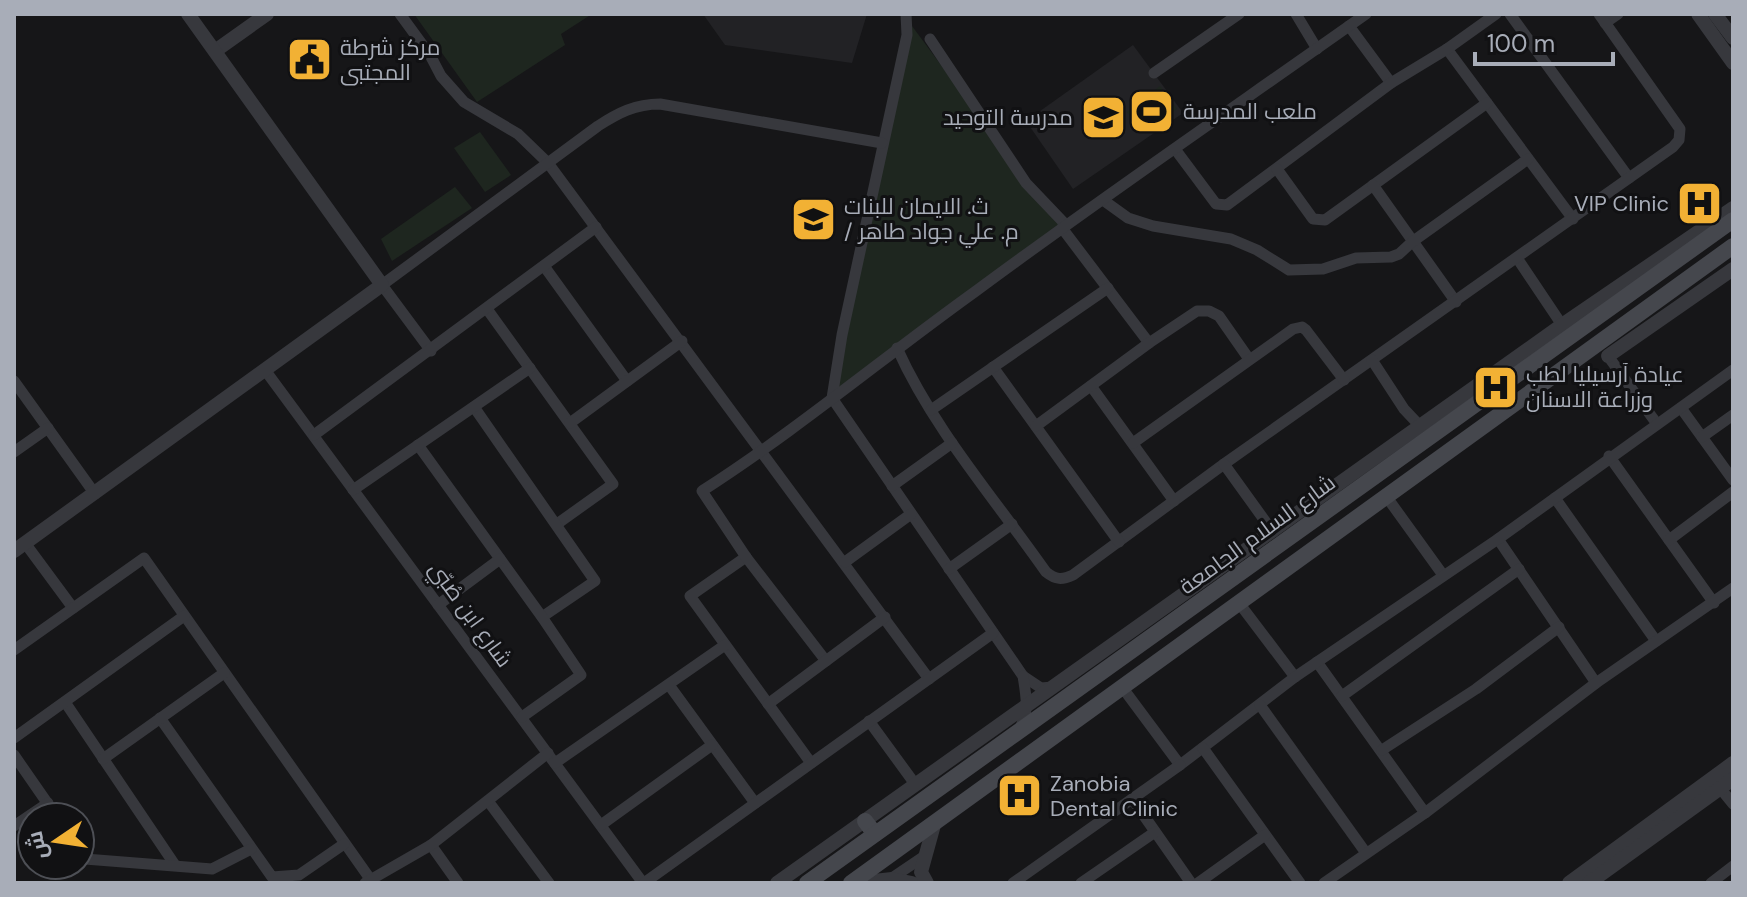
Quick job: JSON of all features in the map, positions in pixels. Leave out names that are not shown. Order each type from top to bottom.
[{"type":"main road","name":"شارع السلام الجامعة","points":[[807,883],[870,828],[1016,733],[1216,590],[1372,470],[1539,359],[1565,332],[1733,220]]},
{"type":"main road","points":[[1690,250],[1699,232]]},
{"type":"main road","name":"شارع السلام الجامعة","points":[[854,883],[1733,246]]},
{"type":"main road","points":[[1565,332],[1567,350],[1581,356]]},
{"type":"main road","points":[[1539,359],[1551,366],[1553,376]]},
{"type":"main road","points":[[1216,590],[1219,604],[1236,605]]},
{"type":"main road","points":[[1189,609],[1199,613],[1204,623],[1203,629]]},
{"type":"street","points":[[188,14],[431,351]]},
{"type":"street","points":[[215,51],[267,14]]},
{"type":"street","points":[[400,14],[430,55],[441,76],[464,102],[518,134],[548,163],[929,679]]},
{"type":"street","points":[[906,14],[907,35],[842,335],[832,398],[1023,676],[1041,688],[1053,687],[1113,663]]},
{"type":"street","points":[[1154,73],[1239,14]]},
{"type":"street","points":[[1296,14],[1317,49]]},
{"type":"street","points":[[826,661],[746,557],[702,491],[763,451],[1064,226],[1366,14]]},
{"type":"street","points":[[1175,149],[1216,204],[1227,205],[1391,83],[1496,14]]},
{"type":"street","points":[[1510,14],[1629,178]]},
{"type":"street","points":[[897,348],[908,373],[952,443],[1046,572],[1063,579],[1673,147],[1681,133],[1602,18],[1618,14]]},
{"type":"street","points":[[1698,14],[1733,63]]},
{"type":"street","points":[[1715,14],[1733,38]]},
{"type":"street","points":[[1349,26],[1391,83]]},
{"type":"street","points":[[930,39],[1026,183],[1064,226],[1149,343]]},
{"type":"street","points":[[1447,49],[1573,219]]},
{"type":"street","points":[[1277,169],[1313,219],[1318,220],[1332,215],[1487,103]]},
{"type":"street","points":[[73,608],[20,547],[615,115],[643,104],[660,104],[882,143]]},
{"type":"street","points":[[1103,200],[1128,218],[1153,226],[1231,239],[1257,250],[1289,270],[1323,269],[1356,258],[1399,254],[1528,159]]},
{"type":"street","points":[[1373,185],[1456,302]]},
{"type":"street","points":[[777,883],[870,828],[915,784],[1273,532],[1372,470],[1420,426],[1565,332],[1733,208]]},
{"type":"street","points":[[314,435],[596,227]]},
{"type":"street","points":[[1517,258],[1565,332]]},
{"type":"street","points":[[544,266],[627,381]]},
{"type":"street","points":[[1657,424],[1608,356],[1733,269]]},
{"type":"street","points":[[931,410],[1108,288]]},
{"type":"street","points":[[487,309],[613,484],[557,524]]},
{"type":"street","points":[[1036,426],[1149,343],[1203,310],[1219,316],[1249,359]]},
{"type":"street","points":[[1133,443],[1293,329],[1302,327],[1312,336],[1344,380]]},
{"type":"street","points":[[570,423],[682,341]]},
{"type":"street","points":[[1372,360],[1404,409],[1420,426]]},
{"type":"street","points":[[993,367],[1119,542]]},
{"type":"street","points":[[353,490],[530,368]]},
{"type":"street","name":"شارع ابن صُبّي","points":[[265,370],[644,883]]},
{"type":"street","points":[[1016,882],[1133,800],[1295,677],[1498,539],[1609,456],[1733,370]]},
{"type":"street","points":[[14,381],[95,494]]},
{"type":"street","points":[[1091,386],[1174,501]]},
{"type":"street","points":[[474,407],[595,581],[542,617]]},
{"type":"street","points":[[1681,408],[1733,480]]},
{"type":"street","points":[[1702,437],[1733,415]]},
{"type":"street","points":[[14,452],[48,428]]},
{"type":"street","points":[[892,486],[952,443]]},
{"type":"street","points":[[418,445],[581,675],[522,717]]},
{"type":"street","points":[[1609,456],[1714,603]]},
{"type":"street","points":[[1224,464],[1273,532]]},
{"type":"street","points":[[1669,540],[1733,492]]},
{"type":"street","points":[[1386,496],[1443,575]]},
{"type":"street","points":[[1555,498],[1656,641]]},
{"type":"street","points":[[845,562],[911,514]]},
{"type":"street","points":[[949,569],[1012,524]]},
{"type":"street","points":[[1498,539],[1596,683]]},
{"type":"street","points":[[746,557],[690,596],[811,763]]},
{"type":"street","points":[[14,650],[144,558],[369,882],[431,845],[551,758],[669,685],[725,645]]},
{"type":"street","points":[[438,605],[500,559]]},
{"type":"street","points":[[1342,696],[1519,569]]},
{"type":"street","points":[[1324,883],[1425,813],[1596,683],[1733,588]]},
{"type":"street","points":[[1236,605],[1295,677]]},
{"type":"street","points":[[14,738],[184,616]]},
{"type":"street","points":[[768,704],[885,617]]},
{"type":"street","points":[[1382,750],[1476,689],[1559,627]]},
{"type":"street","points":[[644,883],[993,633]]},
{"type":"street","points":[[1317,662],[1425,813]]},
{"type":"street","points":[[103,759],[224,673]]},
{"type":"street","points":[[1016,733],[1025,719],[1027,705],[1023,676]]},
{"type":"street","points":[[669,685],[755,803]]},
{"type":"street","points":[[1122,687],[1180,765]]},
{"type":"street","points":[[65,702],[175,865]]},
{"type":"street","points":[[1260,705],[1366,853]]},
{"type":"street","points":[[160,718],[272,877],[299,875],[344,844]]},
{"type":"street","points":[[869,721],[915,784]]},
{"type":"street","points":[[601,825],[712,745]]},
{"type":"street","points":[[1203,748],[1300,883]]},
{"type":"street","points":[[14,755],[47,801]]},
{"type":"street","points":[[1569,883],[1733,763]]},
{"type":"street","points":[[1589,883],[1733,779]]},
{"type":"street","points":[[1720,788],[1733,804]]},
{"type":"street","points":[[1133,800],[1191,883]]},
{"type":"street","points":[[488,801],[549,883]]},
{"type":"street","points":[[919,875],[934,825]]},
{"type":"street","points":[[1081,883],[1155,832]]},
{"type":"street","points":[[1198,883],[1265,835]]},
{"type":"street","points":[[431,845],[458,883]]},
{"type":"street","points":[[96,860],[212,869],[251,849]]},
{"type":"street","points":[[1711,883],[1733,866]]},
{"type":"street","points":[[854,883],[919,875]]},
{"type":"street","points":[[888,881],[919,875]]},
{"type":"shaded area","points":[[414,14],[592,14],[561,34],[565,45],[477,102]]},
{"type":"shaded area","points":[[703,14],[867,14],[852,63],[725,45]]},
{"type":"shaded area","points":[[912,26],[1062,228],[832,398],[907,35]]},
{"type":"shaded area","name":"مدرسة التوحيد","points":[[1133,45],[1183,113],[1073,189],[1026,121]]},
{"type":"shaded area","name":"ملعب المدرسة","points":[[1160,86],[1177,109],[1142,133],[1127,112]]},
{"type":"shaded area","points":[[480,132],[511,175],[485,192],[454,148]]},
{"type":"shaded area","points":[[455,187],[472,208],[392,261],[381,239]]},
{"type":"place","name":"مركز شرطة المجتبى","points":[[309,60]]},
{"type":"place","name":"ملعب المدرسة","points":[[1152,111]]},
{"type":"place","name":"مدرسة التوحيد","points":[[1104,117]]},
{"type":"place","name":"VIP Clinic","points":[[1700,203]]},
{"type":"place","name":"ث. الايمان للبنات / م. علي جواد طاهر","points":[[813,219]]},
{"type":"place","name":"عيادة آرسيليا لطب وزراعة الاسنان","points":[[1495,387]]},
{"type":"place","name":"Zanobia Dental Clinic","points":[[1019,796]]}]
